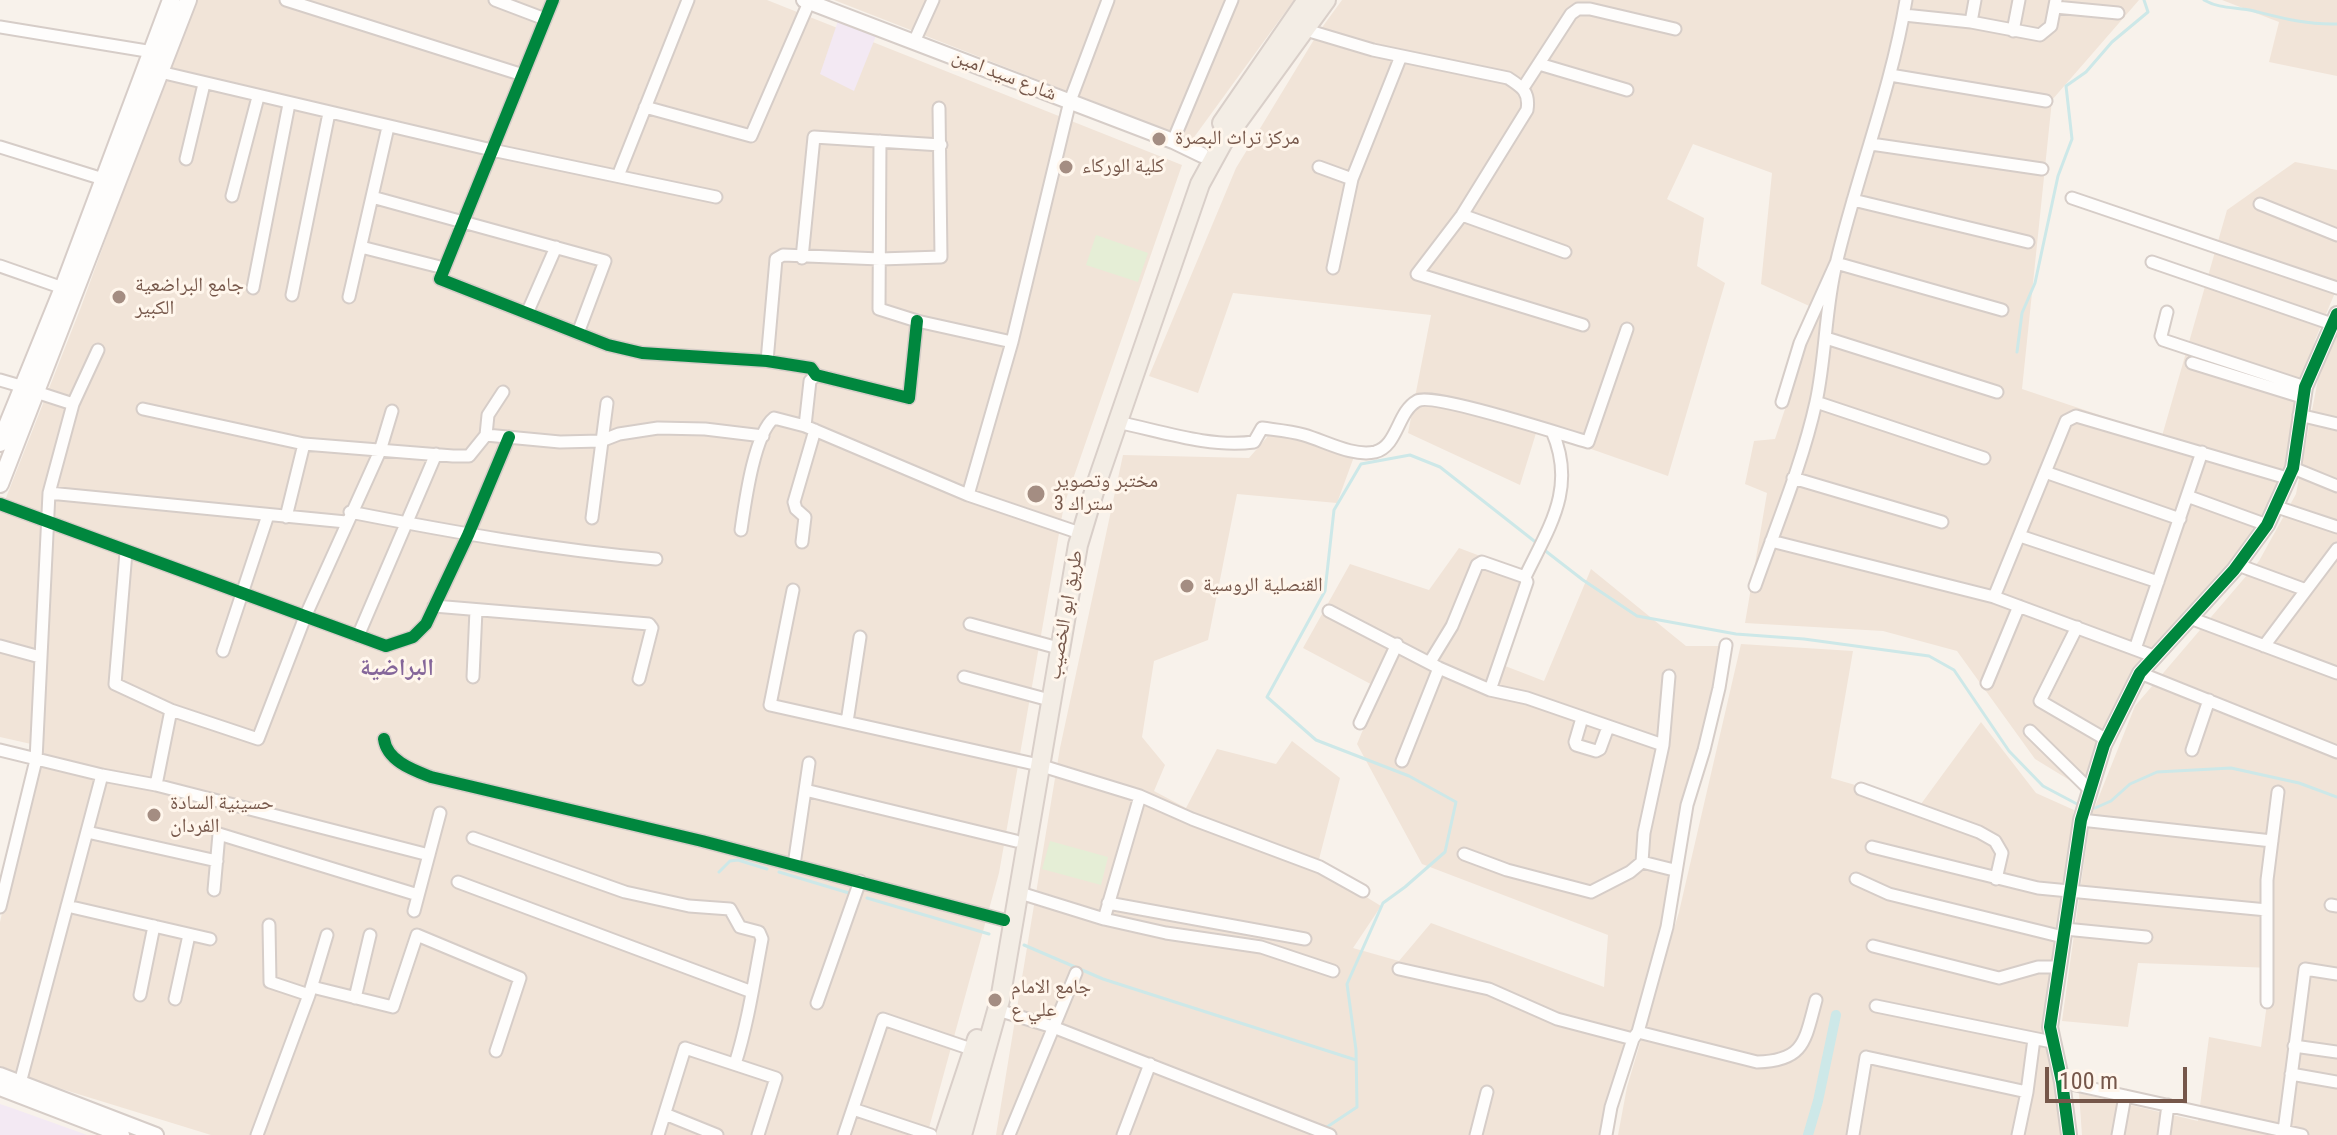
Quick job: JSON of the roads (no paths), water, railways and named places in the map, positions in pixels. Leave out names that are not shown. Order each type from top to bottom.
[{"type":"main road","points":[[0,484],[63,288],[171,0]]},
{"type":"main road","points":[[0,443],[30,390],[188,0]]},
{"type":"main road","name":"طريق ابو الخصيب","points":[[962,1135],[993,988],[1016,841],[1035,764],[1078,545],[1178,211],[1202,155],[1307,0]]},
{"type":"main road","name":"طريق ابو الخصيب","points":[[945,1135],[998,1010],[1042,698],[1074,531],[1193,199],[1227,136],[1326,0]]},
{"type":"street","points":[[286,0],[523,75]]},
{"type":"street","points":[[495,0],[545,19]]},
{"type":"street","points":[[553,0],[440,279],[608,345],[642,353],[767,361],[811,368],[816,375],[909,398],[917,321]]},
{"type":"street","points":[[618,176],[688,0]]},
{"type":"street","points":[[914,42],[933,0]]},
{"type":"street","points":[[968,495],[1012,342],[1070,101],[1108,0]]},
{"type":"street","points":[[1173,141],[1232,0]]},
{"type":"street","points":[[1755,586],[1816,402],[1836,263],[1890,75],[1906,0]]},
{"type":"street","points":[[1971,22],[1975,0]]},
{"type":"street","points":[[2013,31],[2019,0]]},
{"type":"street","points":[[645,107],[751,136],[808,1]]},
{"type":"street","name":"شارع سيد امين","points":[[808,1],[1173,141],[1202,155]]},
{"type":"street","points":[[1904,15],[1971,22],[2040,35],[2051,26],[2056,4],[2118,13]]},
{"type":"street","points":[[1523,88],[1571,14],[1582,8],[1675,29]]},
{"type":"street","points":[[0,27],[153,52]]},
{"type":"street","points":[[1306,30],[1401,56],[1508,78],[1523,88],[1528,100],[1527,110],[1462,215],[1417,274],[1583,325]]},
{"type":"street","points":[[1333,268],[1352,179],[1401,56]]},
{"type":"street","points":[[1539,64],[1627,90]]},
{"type":"street","points":[[160,72],[388,127],[716,197]]},
{"type":"street","points":[[1890,75],[2046,101]]},
{"type":"street","points":[[186,159],[204,84]]},
{"type":"street","points":[[232,196],[258,97]]},
{"type":"street","points":[[253,288],[289,104]]},
{"type":"street","points":[[767,361],[776,259],[783,255],[880,259],[941,257],[939,108]]},
{"type":"street","points":[[292,295],[329,113]]},
{"type":"street","points":[[349,297],[388,127]]},
{"type":"street","points":[[802,258],[814,137],[941,145]]},
{"type":"street","points":[[880,141],[879,309],[917,321],[1012,342]]},
{"type":"street","points":[[1871,144],[2042,169]]},
{"type":"street","points":[[0,147],[103,179]]},
{"type":"street","points":[[1319,167],[1352,179]]},
{"type":"street","points":[[372,197],[605,261],[578,333]]},
{"type":"street","points":[[2072,198],[2337,288]]},
{"type":"street","points":[[1853,200],[2028,242]]},
{"type":"street","points":[[2260,204],[2337,235]]},
{"type":"street","points":[[1462,215],[1565,252]]},
{"type":"street","points":[[361,247],[444,268]]},
{"type":"street","points":[[528,311],[556,247]]},
{"type":"street","points":[[2069,1135],[2050,1027],[2081,820],[2089,789],[2107,740],[2140,673],[2238,565],[2267,525],[2290,473],[2303,392],[2335,319],[2152,262]]},
{"type":"street","points":[[1836,263],[2002,310]]},
{"type":"street","points":[[1782,402],[1800,343],[1836,263]]},
{"type":"street","points":[[0,266],[63,288]]},
{"type":"street","points":[[2167,312],[2163,340],[2303,392]]},
{"type":"street","points":[[1117,422],[1213,442],[1241,444],[1254,442],[1262,428],[1280,430],[1346,448],[1376,452],[1388,443],[1403,413],[1415,402],[1434,399],[1588,442],[1627,329]]},
{"type":"street","points":[[1826,338],[1997,392]]},
{"type":"street","points":[[0,907],[36,760],[49,493],[73,404],[98,350]]},
{"type":"street","points":[[2192,363],[2303,392]]},
{"type":"street","points":[[802,542],[805,517],[796,509],[794,502],[810,428],[810,381],[816,375]]},
{"type":"street","points":[[0,380],[73,404]]},
{"type":"street","points":[[143,409],[304,444],[469,456],[486,435],[488,415],[503,392]]},
{"type":"street","points":[[1816,402],[1984,458]]},
{"type":"street","points":[[592,518],[607,403]]},
{"type":"street","points":[[126,552],[115,684],[171,710],[258,739],[305,617],[380,451],[392,411]]},
{"type":"street","points":[[2299,415],[2337,424]]},
{"type":"street","points":[[1994,597],[2066,421],[2076,416],[2337,486]]},
{"type":"street","points":[[741,530],[752,469],[767,423],[774,418],[810,428],[968,495],[1074,531]]},
{"type":"street","points":[[486,435],[560,442],[601,441],[619,434],[658,428],[705,429],[763,436]]},
{"type":"street","points":[[1490,690],[1527,582],[1525,577],[1560,504],[1562,453],[1552,431]]},
{"type":"street","points":[[0,504],[386,646],[420,632],[468,535],[509,437]]},
{"type":"street","points":[[286,517],[304,444]]},
{"type":"street","points":[[2135,649],[2202,452]]},
{"type":"street","points":[[358,636],[436,454]]},
{"type":"street","points":[[2045,472],[2180,519]]},
{"type":"street","points":[[1793,478],[1942,522]]},
{"type":"street","points":[[49,493],[286,517],[348,517],[405,523],[588,553],[656,559]]},
{"type":"street","points":[[2187,496],[2267,525]]},
{"type":"street","points":[[2274,506],[2337,527]]},
{"type":"street","points":[[223,651],[268,515]]},
{"type":"street","points":[[2020,536],[2158,582]]},
{"type":"street","points":[[1771,541],[1994,597],[2156,657]]},
{"type":"street","points":[[2264,646],[2337,549]]},
{"type":"street","points":[[1402,761],[1434,665],[1477,565],[1482,562],[1525,577]]},
{"type":"street","points":[[2238,565],[2306,590]]},
{"type":"street","points":[[793,590],[770,705],[1035,764],[1140,796],[1320,867],[1363,891]]},
{"type":"street","points":[[434,606],[649,624],[652,628],[639,679]]},
{"type":"street","points":[[1987,683],[2019,606]]},
{"type":"street","points":[[473,677],[476,610]]},
{"type":"street","points":[[1329,611],[1490,690],[1527,698],[1663,745]]},
{"type":"street","points":[[2190,618],[2335,670]]},
{"type":"street","points":[[970,624],[1051,646]]},
{"type":"street","points":[[2077,627],[2040,701],[2107,740]]},
{"type":"street","points":[[847,722],[860,637]]},
{"type":"street","points":[[1360,723],[1397,644]]},
{"type":"street","points":[[1606,1135],[1611,1107],[1636,1036],[1667,927],[1687,805],[1704,750],[1726,645]]},
{"type":"street","points":[[0,646],[40,657]]},
{"type":"street","points":[[2140,673],[2337,752]]},
{"type":"street","points":[[1642,862],[1644,833],[1663,745],[1669,676]]},
{"type":"street","points":[[964,677],[1042,698]]},
{"type":"street","points":[[2192,750],[2209,700]]},
{"type":"street","points":[[156,785],[171,710]]},
{"type":"street","points":[[1582,718],[1576,745],[1596,751],[1600,749],[1608,727]]},
{"type":"street","points":[[2030,731],[2089,789]]},
{"type":"street","points":[[384,739],[385,747],[394,758],[431,777],[860,881],[1004,920]]},
{"type":"street","points":[[0,750],[156,785],[429,855]]},
{"type":"street","points":[[794,865],[809,763]]},
{"type":"street","points":[[20,1083],[102,775]]},
{"type":"street","points":[[1861,789],[1995,841],[2002,853],[1996,879]]},
{"type":"street","points":[[805,790],[1016,841]]},
{"type":"street","points":[[2267,1002],[2267,910],[2278,792]]},
{"type":"street","points":[[1104,919],[1140,796]]},
{"type":"street","points":[[414,911],[440,813]]},
{"type":"street","points":[[2081,820],[2272,841]]},
{"type":"street","points":[[87,832],[217,861]]},
{"type":"street","points":[[214,890],[219,834],[418,895]]},
{"type":"street","points":[[473,838],[625,892],[689,906],[730,909],[740,927],[757,931],[761,936],[752,992],[745,1033],[735,1064]]},
{"type":"street","points":[[1872,847],[2038,888],[2267,910]]},
{"type":"street","points":[[1464,854],[1507,870],[1591,892],[1612,883],[1642,862],[1674,870]]},
{"type":"street","points":[[1856,879],[1889,894],[2064,933],[2146,937]]},
{"type":"street","points":[[817,1003],[860,881]]},
{"type":"street","points":[[458,882],[752,992]]},
{"type":"street","points":[[1017,892],[1104,919],[1166,933],[1261,947],[1333,971]]},
{"type":"street","points":[[1108,903],[1305,939]]},
{"type":"street","points":[[67,906],[210,939]]},
{"type":"street","points":[[269,925],[270,982],[310,991],[393,1007],[417,935],[520,978],[496,1051]]},
{"type":"street","points":[[140,995],[154,926]]},
{"type":"street","points":[[175,999],[189,935]]},
{"type":"street","points":[[257,1135],[310,991],[327,935]]},
{"type":"street","points":[[355,998],[370,935]]},
{"type":"street","points":[[1873,946],[1999,978],[2038,967],[2058,967]]},
{"type":"street","points":[[1399,969],[1489,989],[1557,1019],[1757,1062],[1769,1062],[1796,1053],[1803,1046],[1816,1000]]},
{"type":"street","points":[[2284,1131],[2305,969],[2337,974]]},
{"type":"street","points":[[1009,1135],[1076,973]]},
{"type":"street","points":[[1876,1006],[2052,1042]]},
{"type":"street","points":[[998,1010],[1053,1027],[1330,1135]]},
{"type":"street","points":[[844,1135],[883,1019],[979,1052]]},
{"type":"street","points":[[2018,1135],[2034,1039]]},
{"type":"street","points":[[2294,1046],[2337,1052]]},
{"type":"street","points":[[658,1135],[685,1048],[776,1078],[758,1135]]},
{"type":"street","points":[[1853,1135],[1866,1057],[2027,1092]]},
{"type":"street","points":[[1123,1135],[1150,1064]]},
{"type":"street","points":[[2291,1074],[2337,1082]]},
{"type":"street","points":[[0,1075],[156,1135]]},
{"type":"street","points":[[2062,1082],[2168,1105],[2259,1130],[2302,1135]]},
{"type":"street","points":[[0,1088],[122,1135]]},
{"type":"street","points":[[1476,1135],[1487,1092]]},
{"type":"street","points":[[2118,1135],[2125,1096]]},
{"type":"street","points":[[2164,1135],[2168,1105]]},
{"type":"street","points":[[853,1109],[931,1135]]},
{"type":"street","points":[[665,1114],[717,1135]]},
{"type":"waterway","points":[[2017,352],[2022,313],[2035,283],[2058,176],[2072,139],[2066,86],[2086,72],[2112,42],[2148,12],[2144,0]]},
{"type":"waterway","points":[[2204,0],[2295,20],[2337,24]]},
{"type":"waterway","points":[[1324,1129],[1357,1107],[1356,1050],[1347,984],[1383,903],[1445,852],[1456,802],[1409,776],[1316,740],[1267,697],[1325,591],[1334,510],[1361,464],[1410,455],[1440,467],[1538,544]]},
{"type":"waterway","points":[[1543,549],[1637,616],[1736,634],[1804,639],[1929,656],[1954,670],[2009,751],[2043,786],[2077,804]]},
{"type":"waterway","points":[[2089,807],[2095,808],[2111,801],[2130,784],[2157,772],[2231,768],[2299,783],[2337,797]]},
{"type":"waterway","points":[[719,872],[730,861],[738,860],[767,869]]},
{"type":"waterway","points":[[779,872],[849,893]]},
{"type":"waterway","points":[[867,898],[989,934]]},
{"type":"waterway","points":[[1024,945],[1103,979],[1356,1060]]},
{"type":"waterway","points":[[1808,1135],[1836,1015]]},
{"type":"place","name":"مركز تراث البصرة","points":[[1159,139]]},
{"type":"place","name":"كلية الوركاء","points":[[1066,167]]},
{"type":"place","name":"جامع البراضعية الكبير","points":[[119,297]]},
{"type":"place","name":"مختبر وتصوير ستراك 3","points":[[1036,494]]},
{"type":"place","name":"القنصلية الروسية","points":[[1187,586]]},
{"type":"place","name":"حسينية السادة الفردان","points":[[154,815]]},
{"type":"place","name":"جامع الامام علي ع","points":[[995,1000]]},
{"type":"district","name":"البراضية","points":[[397,669]]}]
